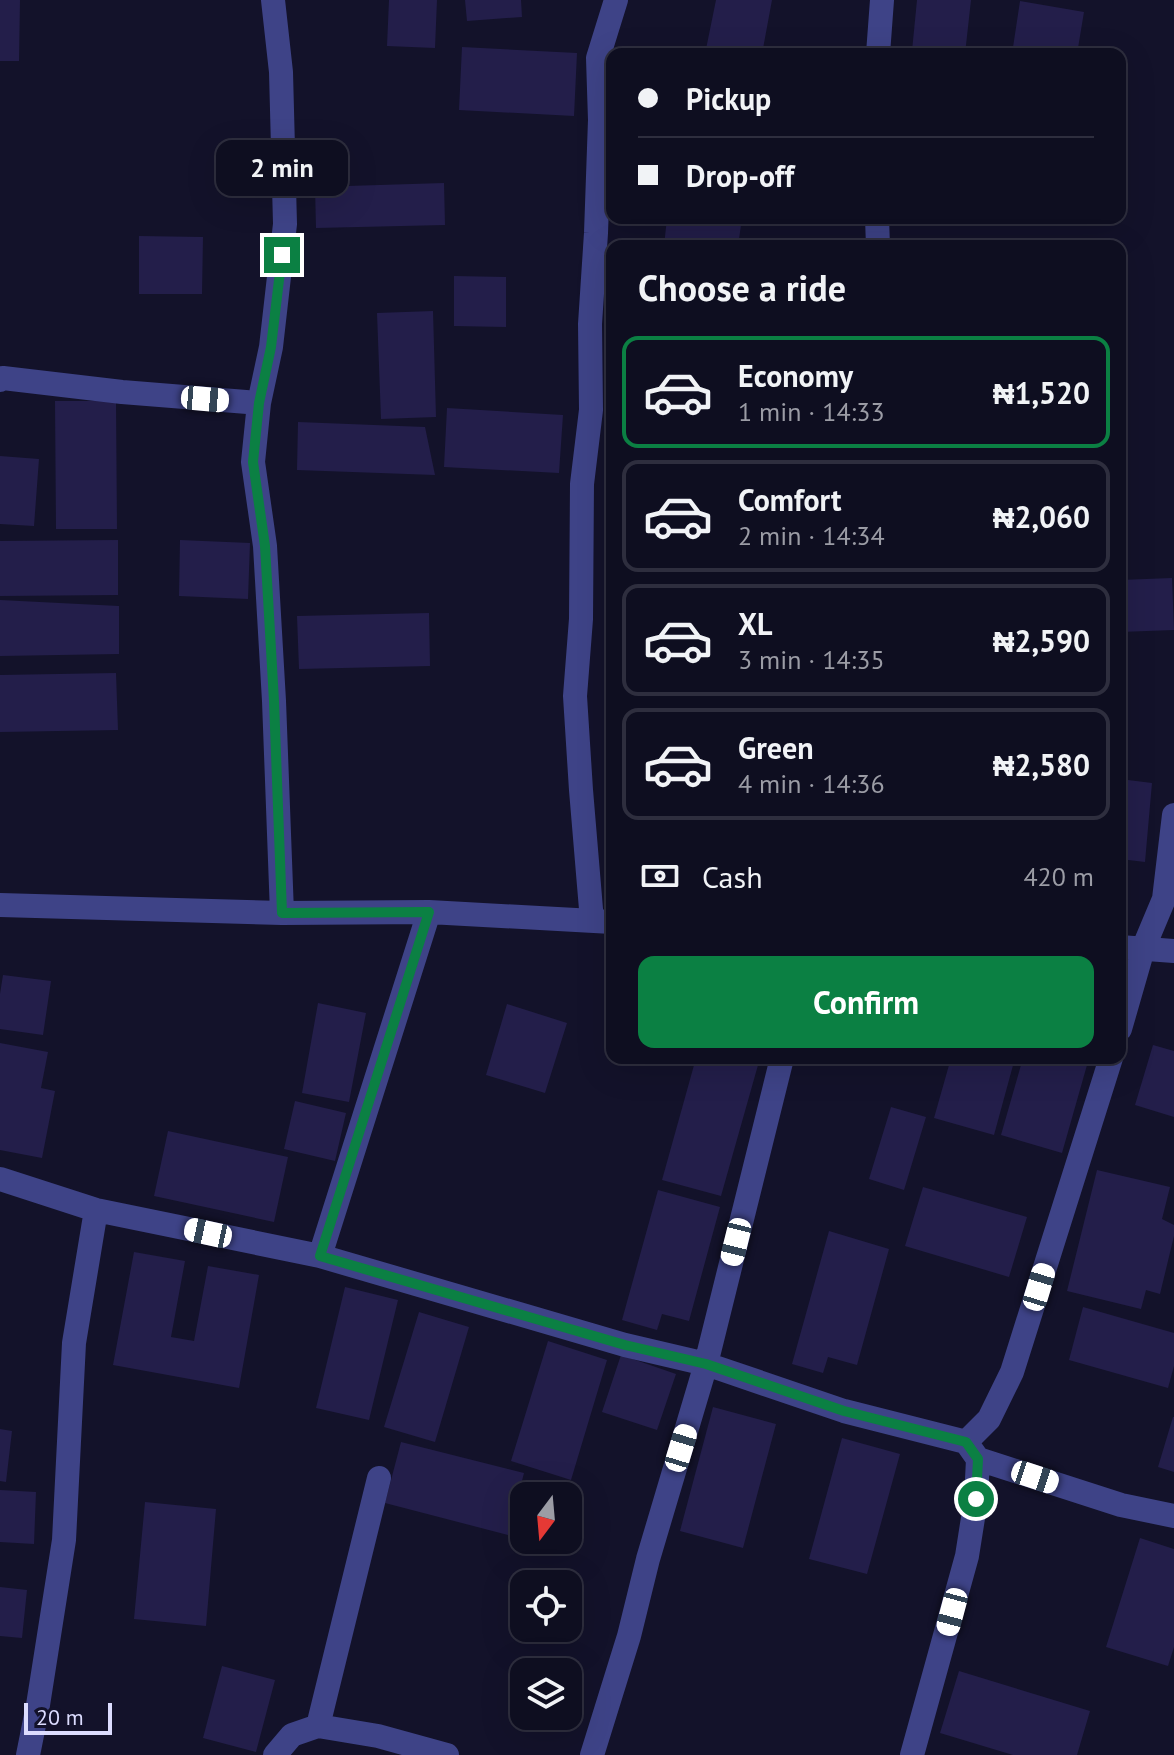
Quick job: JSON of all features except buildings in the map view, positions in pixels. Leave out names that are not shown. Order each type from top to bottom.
[{"type":"street","points":[[273,0],[281,72],[285,224],[271,347],[259,403],[253,462],[266,562],[282,913]]},
{"type":"street","points":[[0,905],[282,913],[429,912],[602,921],[581,790],[575,696],[581,619],[582,484],[591,410],[590,324],[600,120],[598,58],[616,0]]},
{"type":"street","points":[[878,48],[882,0]]},
{"type":"street","points":[[0,380],[259,403]]},
{"type":"street","points":[[1126,988],[1132,948],[1164,899],[1174,815]]},
{"type":"street","points":[[320,1256],[429,912]]},
{"type":"street","points":[[1132,948],[1174,951]]},
{"type":"street","points":[[592,1755],[706,1364],[781,1064]]},
{"type":"street","points":[[912,1755],[967,1556],[976,1499],[972,1451],[1012,1372],[1109,1064]]},
{"type":"street","points":[[0,1179],[96,1210],[320,1256],[625,1345],[706,1364],[972,1451],[1121,1505],[1174,1516]]},
{"type":"street","points":[[28,1755],[64,1540],[74,1343],[96,1210]]},
{"type":"street","points":[[318,1726],[379,1478]]},
{"type":"street","points":[[275,1755],[292,1735],[318,1726],[378,1736],[447,1755]]},
{"type":"route","points":[[282,255],[253,462],[265,546],[282,913],[429,912],[320,1256],[625,1345],[706,1364],[844,1411],[966,1442],[978,1459],[976,1499]]}]
